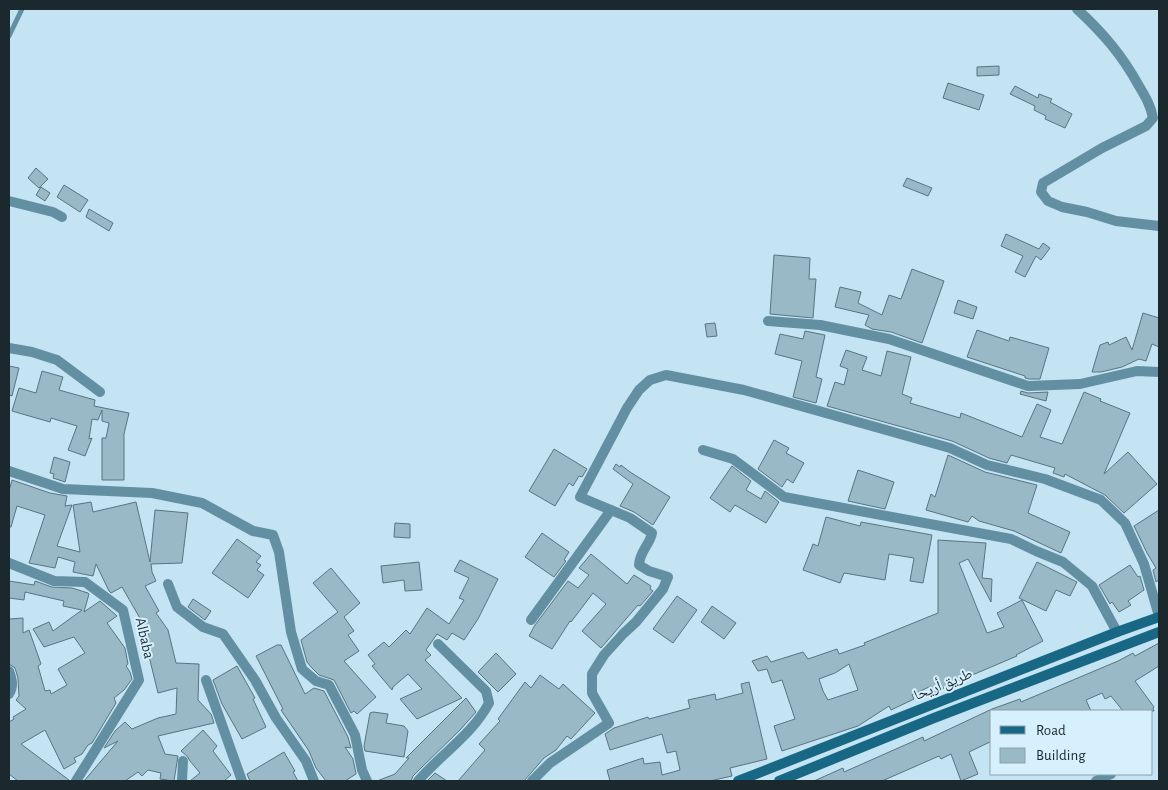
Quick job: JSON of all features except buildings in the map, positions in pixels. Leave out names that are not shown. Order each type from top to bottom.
[{"type":"main road","name":"طريق أريحا","points":[[738,781],[1159,616]]},
{"type":"main road","name":"طريق أريحا","points":[[779,781],[934,718],[1159,632]]},
{"type":"street","points":[[1077,9],[1099,29],[1124,60],[1154,118],[1146,126],[1102,148],[1043,183],[1041,192],[1048,201],[1062,208],[1088,212],[1116,221],[1159,226]]},
{"type":"street","points":[[9,201],[53,212],[62,217]]},
{"type":"street","points":[[768,321],[820,325],[889,339],[1028,386],[1080,384],[1137,371],[1159,372]]},
{"type":"street","points":[[9,348],[32,352],[57,360],[100,392]]},
{"type":"street","points":[[532,781],[550,762],[609,723],[592,693],[592,674],[610,648],[636,622],[663,589],[668,577],[649,572],[639,565],[640,555],[652,533],[630,518],[580,497],[627,408],[639,390],[650,380],[666,375],[744,390],[950,448],[988,465],[1045,479],[1101,500],[1125,523],[1144,564],[1159,616]]},
{"type":"street","points":[[703,450],[733,460],[784,497],[1011,539],[1063,562],[1092,586],[1117,632]]},
{"type":"street","points":[[9,471],[63,489],[152,493],[202,503],[252,531],[273,535],[279,552],[291,632],[302,669],[316,681],[329,685],[355,735],[362,770],[367,781]]},
{"type":"street","points":[[531,620],[611,510]]},
{"type":"street","name":"Albaba","points":[[9,563],[54,581],[85,582],[123,610],[139,680],[76,781]]},
{"type":"street","points":[[168,584],[177,607],[203,627],[223,634],[254,680],[276,718],[306,761],[314,781]]},
{"type":"street","points":[[418,781],[469,732],[482,717],[489,703],[486,691],[438,644]]},
{"type":"street","points":[[9,671],[12,680],[12,690],[9,694]]},
{"type":"street","points":[[206,680],[242,781]]},
{"type":"street","points":[[182,781],[183,761]]},
{"type":"street","points":[[1096,781],[1109,775]]},
{"type":"lane","points":[[9,36],[22,9]]}]
